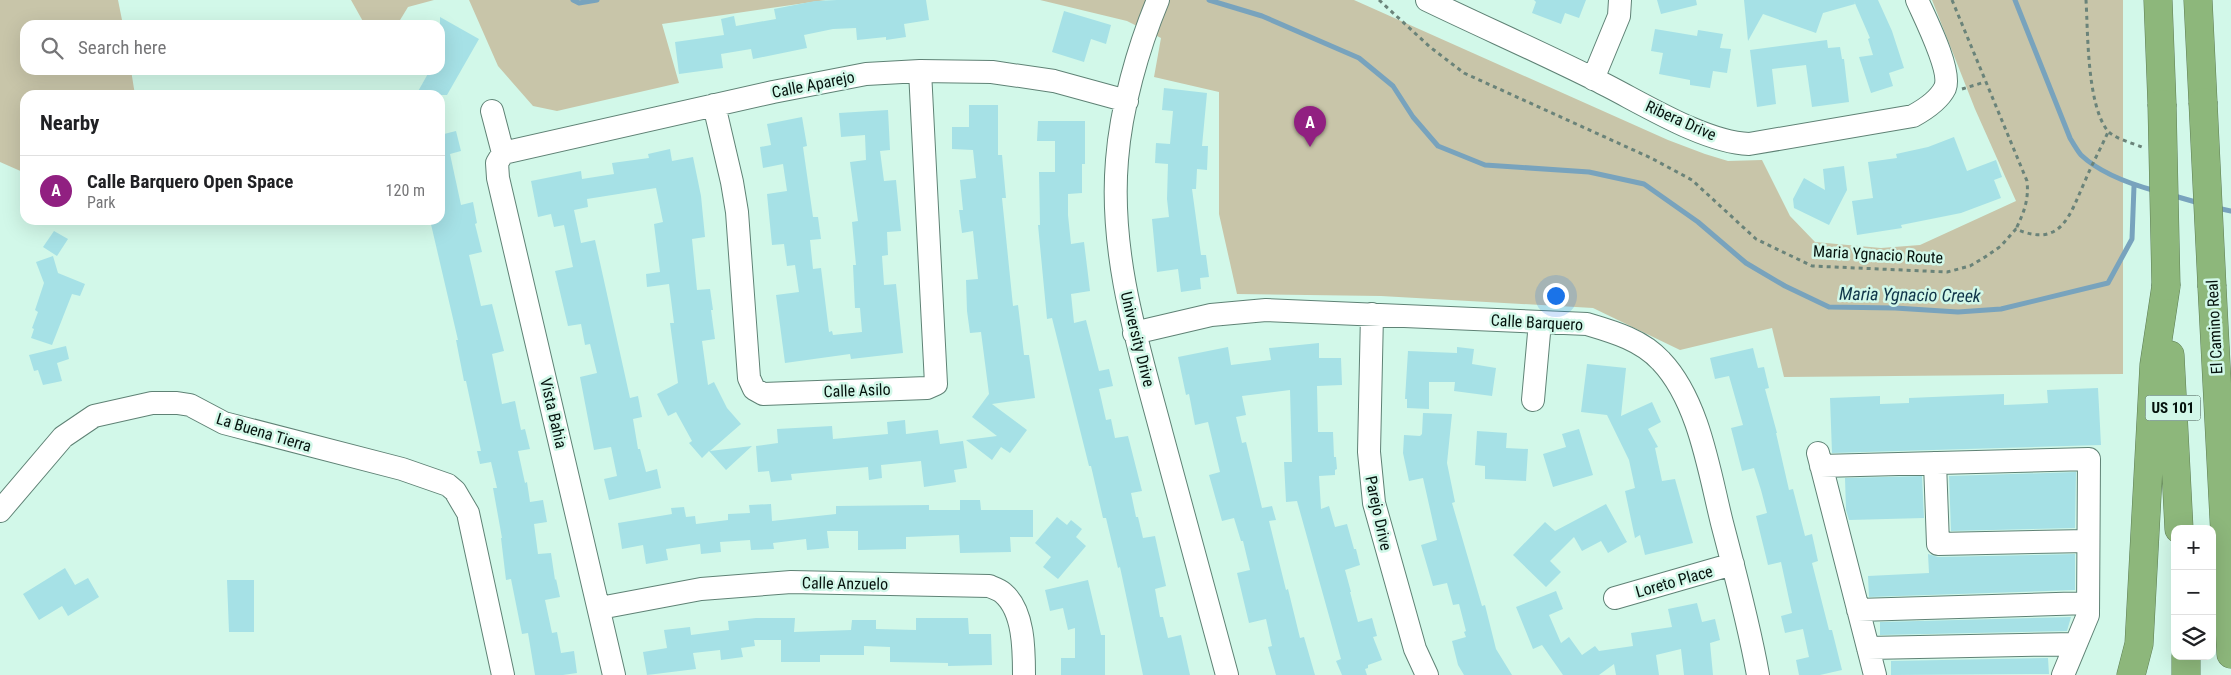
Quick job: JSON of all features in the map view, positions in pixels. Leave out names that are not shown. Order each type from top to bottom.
[{"type":"highway","name":"US 101","points":[[2158,0],[2166,286],[2179,525]]},
{"type":"highway","name":"El Camino Real","points":[[2198,0],[2231,654]]},
{"type":"highway","points":[[2132,675],[2139,644],[2154,365],[2166,286]]},
{"type":"highway","points":[[2186,660],[2186,675]]},
{"type":"street","name":"Ribera Drive","points":[[1426,0],[1689,126],[1734,143],[1749,144],[1913,116],[1927,108],[1945,88],[1945,70],[1918,0]]},
{"type":"street","points":[[1593,79],[1619,16],[1620,0]]},
{"type":"street","name":"University Drive","points":[[1154,9],[1127,101],[1117,160],[1116,216],[1122,272],[1134,333],[1227,675]]},
{"type":"street","name":"Calle Aparejo","points":[[503,153],[714,105],[866,74],[920,71],[1001,73],[1054,81],[1127,101]]},
{"type":"street","name":"Calle Asilo","points":[[714,105],[737,212],[749,378],[754,389],[763,394],[927,388],[936,384],[920,71]]},
{"type":"street","points":[[492,111],[503,153]]},
{"type":"street","name":"Vista Bahia","points":[[503,153],[496,163],[498,178],[600,608],[614,675]]},
{"type":"street","name":"Calle Barquero","points":[[1134,333],[1211,315],[1266,310],[1587,324],[1618,333],[1648,348],[1662,362],[1685,397],[1699,433],[1733,564],[1758,675]]},
{"type":"street","name":"Parejo Drive","points":[[1372,314],[1368,452],[1374,503],[1415,649],[1427,675]]},
{"type":"street","points":[[1533,400],[1540,322]]},
{"type":"street","name":"La Buena Tierra","points":[[0,511],[63,437],[94,416],[152,403],[190,405],[224,423],[402,469],[448,485],[455,491],[468,513],[503,675]]},
{"type":"street","points":[[1875,675],[1819,458],[1935,463],[2089,458],[2088,615],[2063,675]]},
{"type":"street","points":[[1935,463],[1938,544],[2088,541]]},
{"type":"street","name":"Loreto Place","points":[[1615,598],[1733,564]]},
{"type":"street","name":"Calle Anzuelo","points":[[600,608],[701,589],[791,582],[990,586],[1003,592],[1014,606],[1024,648],[1024,675]]},
{"type":"street","points":[[1858,610],[2088,603]]},
{"type":"street","points":[[1868,648],[2076,644]]},
{"type":"path","name":"Maria Ygnacio Route","points":[[1379,0],[1430,47],[1464,73],[1651,158],[1692,180],[1756,239],[1812,266],[1947,272],[1970,266],[2001,246],[2016,229],[2026,208],[2028,195],[2027,181],[1952,0]]},
{"type":"path","points":[[2086,0],[2089,56],[2095,101],[2108,132],[2143,148]]},
{"type":"path","points":[[2016,229],[2032,236],[2044,235],[2065,223],[2108,132]]},
{"type":"shaded area","points":[[0,0],[118,0],[122,20],[20,20],[20,75],[132,75],[134,90],[20,90],[20,171],[0,162]]},
{"type":"shaded area","points":[[351,0],[434,0],[408,7],[400,20],[362,20]]},
{"type":"shaded area","points":[[469,0],[826,0],[662,24],[679,83],[557,111],[533,106],[498,66]]},
{"type":"shaded area","points":[[1040,0],[1354,0],[1668,140],[1728,161],[1762,160],[1790,216],[1815,242],[1881,248],[1920,245],[2016,201],[1975,109],[1932,0],[2123,0],[2123,374],[1784,377],[1772,328],[1680,350],[1593,308],[1381,296],[1237,294],[1219,214],[1219,92],[1154,77],[1161,38],[1127,21]]},
{"type":"building","points":[[926,0],[929,20],[904,24],[906,37],[886,40],[886,37],[857,40],[856,28],[833,29],[804,35],[807,48],[753,59],[751,49],[721,54],[723,68],[679,74],[675,42],[724,35],[721,19],[734,16],[736,26],[776,19],[774,9],[815,1]]},
{"type":"building","points":[[1534,0],[1586,0],[1579,18],[1565,13],[1561,24],[1532,13],[1536,2]]},
{"type":"building","points":[[1657,0],[1696,0],[1697,5],[1661,14]]},
{"type":"building","points":[[1744,0],[1878,0],[1892,31],[1904,68],[1889,73],[1893,86],[1871,93],[1859,57],[1873,55],[1868,39],[1870,38],[1854,1],[1855,4],[1823,13],[1816,33],[1763,14],[1748,41]]},
{"type":"building","points":[[1064,11],[1111,25],[1106,44],[1091,39],[1084,62],[1052,52]]},
{"type":"building","points":[[440,17],[479,39],[447,95],[445,95],[445,90],[419,90],[427,75],[445,75],[445,20],[440,20]]},
{"type":"building","points":[[1655,29],[1697,36],[1698,30],[1723,34],[1720,48],[1731,49],[1727,73],[1713,71],[1710,88],[1690,85],[1690,80],[1659,74],[1663,53],[1651,51]]},
{"type":"building","points":[[1827,40],[1828,48],[1840,47],[1842,59],[1844,59],[1849,102],[1812,107],[1806,65],[1772,69],[1776,104],[1757,107],[1750,50]]},
{"type":"building","points":[[1164,88],[1207,93],[1202,146],[1208,146],[1207,170],[1197,169],[1196,189],[1192,189],[1201,255],[1206,255],[1209,277],[1200,278],[1201,289],[1181,292],[1178,269],[1157,272],[1152,219],[1169,217],[1167,199],[1168,164],[1155,163],[1156,143],[1170,144],[1173,111],[1162,110]]},
{"type":"building","points":[[969,105],[998,105],[998,155],[1002,155],[1006,198],[1002,198],[1013,306],[1018,305],[1024,355],[1029,355],[1035,398],[992,404],[1027,430],[1010,453],[1001,447],[992,460],[966,440],[997,436],[972,417],[989,394],[981,332],[970,333],[967,311],[966,280],[978,279],[973,231],[962,233],[959,210],[963,210],[960,180],[976,178],[973,150],[952,149],[952,127],[969,127]]},
{"type":"building","points":[[888,110],[890,150],[880,151],[884,181],[896,180],[901,231],[887,232],[888,255],[882,256],[884,285],[896,284],[903,353],[851,359],[850,354],[785,363],[776,295],[799,292],[795,265],[787,266],[784,244],[772,245],[767,194],[787,191],[783,164],[763,168],[760,147],[771,145],[767,124],[802,117],[807,146],[803,147],[813,217],[818,217],[821,239],[810,240],[813,269],[821,268],[829,332],[832,331],[833,335],[862,332],[860,308],[855,308],[853,265],[856,265],[852,222],[858,221],[850,162],[866,160],[865,135],[841,137],[839,113]]},
{"type":"building","points":[[1038,121],[1085,121],[1085,164],[1082,164],[1082,193],[1068,194],[1068,215],[1071,244],[1084,242],[1090,291],[1071,294],[1074,323],[1086,320],[1099,371],[1109,369],[1113,386],[1099,389],[1106,420],[1111,419],[1115,438],[1128,436],[1142,491],[1131,493],[1136,517],[1138,517],[1143,538],[1155,536],[1166,586],[1155,589],[1160,617],[1163,617],[1168,638],[1181,635],[1190,675],[1143,675],[1120,567],[1118,568],[1106,518],[1103,518],[1052,318],[1047,319],[1038,225],[1040,225],[1039,172],[1055,172],[1055,141],[1037,141]]},
{"type":"building","points":[[456,131],[461,151],[450,154],[461,205],[473,202],[477,223],[475,224],[482,252],[469,255],[481,306],[492,304],[504,351],[492,354],[502,404],[515,401],[521,430],[525,429],[530,449],[518,451],[525,483],[527,482],[530,502],[543,500],[547,522],[534,524],[538,554],[551,553],[560,597],[545,600],[552,633],[557,632],[561,653],[574,651],[577,673],[535,675],[528,633],[522,634],[511,579],[506,580],[502,538],[493,488],[497,488],[491,462],[480,464],[477,451],[481,451],[466,381],[464,381],[456,340],[458,340],[431,225],[445,225],[445,134]]},
{"type":"building","points":[[1954,137],[1967,171],[1996,160],[2002,177],[1994,180],[2001,198],[1961,213],[1901,225],[1902,228],[1857,235],[1852,201],[1873,198],[1868,162],[1897,158],[1896,154],[1928,147]]},
{"type":"building","points":[[670,149],[672,161],[693,157],[701,196],[705,237],[692,239],[697,290],[710,289],[713,310],[711,310],[715,339],[702,341],[708,385],[714,382],[727,408],[741,424],[710,451],[752,446],[726,470],[709,451],[702,458],[689,443],[692,441],[676,412],[668,416],[657,394],[678,383],[670,323],[674,323],[669,284],[647,287],[646,274],[660,272],[654,224],[663,222],[656,188],[587,199],[588,207],[574,210],[581,243],[595,240],[630,398],[638,396],[642,417],[633,419],[638,449],[640,449],[646,472],[657,469],[661,488],[609,500],[604,479],[617,476],[611,447],[594,450],[580,377],[597,373],[590,344],[585,345],[581,324],[568,326],[555,271],[573,267],[564,225],[554,227],[551,214],[538,217],[531,181],[581,171],[582,179],[614,174],[612,163],[649,158],[648,154]]},
{"type":"building","points":[[1844,166],[1847,190],[1829,225],[1794,208],[1793,199],[1804,178],[1825,190],[1823,169]]},
{"type":"building","points":[[54,231],[68,239],[57,256],[43,247]]},
{"type":"building","points":[[53,256],[58,273],[85,284],[80,296],[72,294],[52,345],[31,338],[34,329],[32,328],[38,312],[35,310],[44,283],[36,262]]},
{"type":"building","points":[[1319,343],[1319,358],[1341,358],[1342,385],[1317,386],[1318,432],[1333,432],[1334,457],[1336,457],[1337,469],[1335,470],[1335,475],[1319,476],[1321,509],[1329,506],[1335,527],[1347,524],[1354,549],[1356,549],[1360,565],[1345,570],[1350,592],[1358,622],[1372,618],[1377,636],[1373,637],[1382,660],[1368,665],[1368,668],[1365,669],[1367,675],[1342,675],[1336,661],[1341,659],[1297,501],[1286,502],[1284,462],[1292,462],[1290,390],[1242,396],[1246,415],[1236,417],[1242,443],[1246,442],[1262,508],[1272,506],[1276,520],[1269,521],[1286,590],[1288,589],[1300,638],[1304,637],[1315,675],[1276,675],[1268,647],[1272,646],[1266,619],[1249,623],[1237,573],[1250,570],[1243,541],[1241,541],[1234,518],[1222,521],[1209,475],[1220,472],[1208,422],[1195,425],[1189,394],[1186,395],[1178,357],[1228,347],[1231,365],[1271,360],[1269,348]]},
{"type":"building","points":[[66,346],[69,359],[57,363],[62,381],[43,385],[38,370],[34,371],[29,355]]},
{"type":"building","points":[[1457,347],[1474,349],[1472,364],[1496,368],[1492,396],[1454,391],[1455,382],[1429,382],[1429,409],[1407,408],[1407,399],[1405,399],[1408,351],[1457,353]]},
{"type":"building","points":[[1753,348],[1758,368],[1764,367],[1769,388],[1765,389],[1777,433],[1789,490],[1793,489],[1805,536],[1812,534],[1818,561],[1812,563],[1829,630],[1832,630],[1842,670],[1820,675],[1799,675],[1796,660],[1809,657],[1803,629],[1785,633],[1781,616],[1792,613],[1781,562],[1768,565],[1756,516],[1767,513],[1761,490],[1754,468],[1742,471],[1731,428],[1743,425],[1729,376],[1715,379],[1710,358]]},
{"type":"building","points":[[1587,364],[1626,368],[1621,416],[1652,402],[1661,422],[1648,429],[1658,447],[1655,448],[1662,481],[1675,479],[1693,543],[1645,555],[1640,535],[1635,538],[1625,491],[1635,488],[1629,460],[1607,415],[1581,412]]},
{"type":"building","points":[[2098,388],[2101,445],[1832,453],[1830,398],[1880,396],[1880,404],[1909,403],[1909,398],[2004,394],[2004,405],[2048,403],[2047,390]]},
{"type":"building","points":[[1423,413],[1452,414],[1447,463],[1455,502],[1452,503],[1482,606],[1485,605],[1496,649],[1512,675],[1464,675],[1458,665],[1452,641],[1466,637],[1459,604],[1453,605],[1447,583],[1433,586],[1421,545],[1437,540],[1423,478],[1409,481],[1403,453],[1404,435],[1420,436],[1422,434]]},
{"type":"building","points":[[905,420],[906,434],[938,430],[940,444],[963,441],[967,468],[954,470],[956,482],[924,487],[921,461],[881,465],[882,478],[869,480],[868,467],[791,474],[792,480],[771,482],[769,471],[758,472],[756,446],[778,443],[777,429],[832,426],[833,439],[888,434],[887,422]]},
{"type":"building","points":[[1579,429],[1593,475],[1553,487],[1543,454],[1566,447],[1562,434]]},
{"type":"building","points":[[1477,431],[1507,433],[1506,448],[1528,449],[1526,481],[1485,479],[1485,466],[1475,465]]},
{"type":"building","points":[[2076,472],[2075,528],[1951,531],[1949,476]]},
{"type":"building","points":[[1922,476],[1924,518],[1849,520],[1846,510],[1845,478]]},
{"type":"building","points":[[960,500],[980,500],[981,510],[1033,510],[1033,537],[1010,537],[1011,552],[960,553],[959,535],[906,537],[906,549],[858,550],[858,531],[827,531],[829,548],[807,550],[806,539],[773,543],[774,549],[751,550],[750,540],[720,542],[721,552],[701,554],[700,544],[666,549],[668,560],[646,564],[643,545],[622,549],[618,523],[672,514],[671,508],[684,507],[686,517],[695,516],[696,524],[728,520],[728,514],[750,513],[749,505],[771,504],[772,521],[836,514],[836,506],[929,505],[929,510],[960,510]]},
{"type":"building","points":[[1606,504],[1627,542],[1608,553],[1601,541],[1582,551],[1574,537],[1550,561],[1561,572],[1546,587],[1513,555],[1545,522],[1555,531]]},
{"type":"building","points":[[1057,517],[1067,525],[1071,520],[1082,529],[1076,537],[1086,546],[1058,579],[1043,567],[1051,557],[1035,543]]},
{"type":"building","points":[[1928,554],[1938,557],[2075,554],[2075,590],[1869,597],[1868,576],[1929,573]]},
{"type":"building","points":[[65,568],[75,585],[88,578],[99,597],[68,616],[62,606],[39,620],[23,594]]},
{"type":"building","points":[[227,580],[254,580],[254,632],[229,632]]},
{"type":"building","points":[[1088,580],[1101,635],[1105,635],[1105,675],[1061,675],[1061,658],[1075,658],[1075,628],[1068,630],[1063,608],[1050,611],[1045,590]]},
{"type":"building","points":[[1556,591],[1563,609],[1549,615],[1561,643],[1569,637],[1582,655],[1595,646],[1599,651],[1633,646],[1631,633],[1672,627],[1668,609],[1697,603],[1702,622],[1715,619],[1720,640],[1710,643],[1713,675],[1684,675],[1681,649],[1656,655],[1659,675],[1616,675],[1614,664],[1599,675],[1563,675],[1542,645],[1533,649],[1516,607]]},
{"type":"building","points":[[2071,617],[2067,631],[1880,635],[1880,622]]},
{"type":"building","points":[[756,618],[795,618],[794,632],[851,630],[852,620],[876,620],[876,629],[916,630],[916,618],[968,618],[969,634],[991,634],[992,665],[948,666],[948,663],[890,662],[890,647],[864,646],[864,655],[820,655],[820,662],[781,662],[781,640],[754,640],[755,646],[741,648],[743,657],[721,660],[720,650],[693,653],[696,669],[647,675],[643,652],[667,648],[664,630],[690,627],[691,635],[729,630],[728,621]]},
{"type":"building","points":[[2048,658],[2049,674],[1891,675],[1891,661]]},
{"type":"waterway","name":"Maria Ygnacio Creek","points":[[573,0],[579,3],[597,0]]},
{"type":"waterway","name":"Maria Ygnacio Creek","points":[[1209,0],[1262,16],[1359,58],[1393,86],[1413,117],[1438,146],[1485,165],[1589,172],[1644,184],[1698,222],[1746,263],[1785,286],[1829,307],[1895,308],[1958,312],[2001,309],[2108,283],[2132,239],[2134,186]]},
{"type":"waterway","points":[[2015,0],[2070,138],[2081,155],[2107,173],[2126,182],[2156,191]]},
{"type":"waterway","name":"Maria Ygnacio Creek","points":[[2171,195],[2199,203]]},
{"type":"waterway","name":"Maria Ygnacio Creek","points":[[2217,208],[2231,211]]},
{"type":"place","name":"Calle Barquero Open Space","points":[[1310,147]]}]
